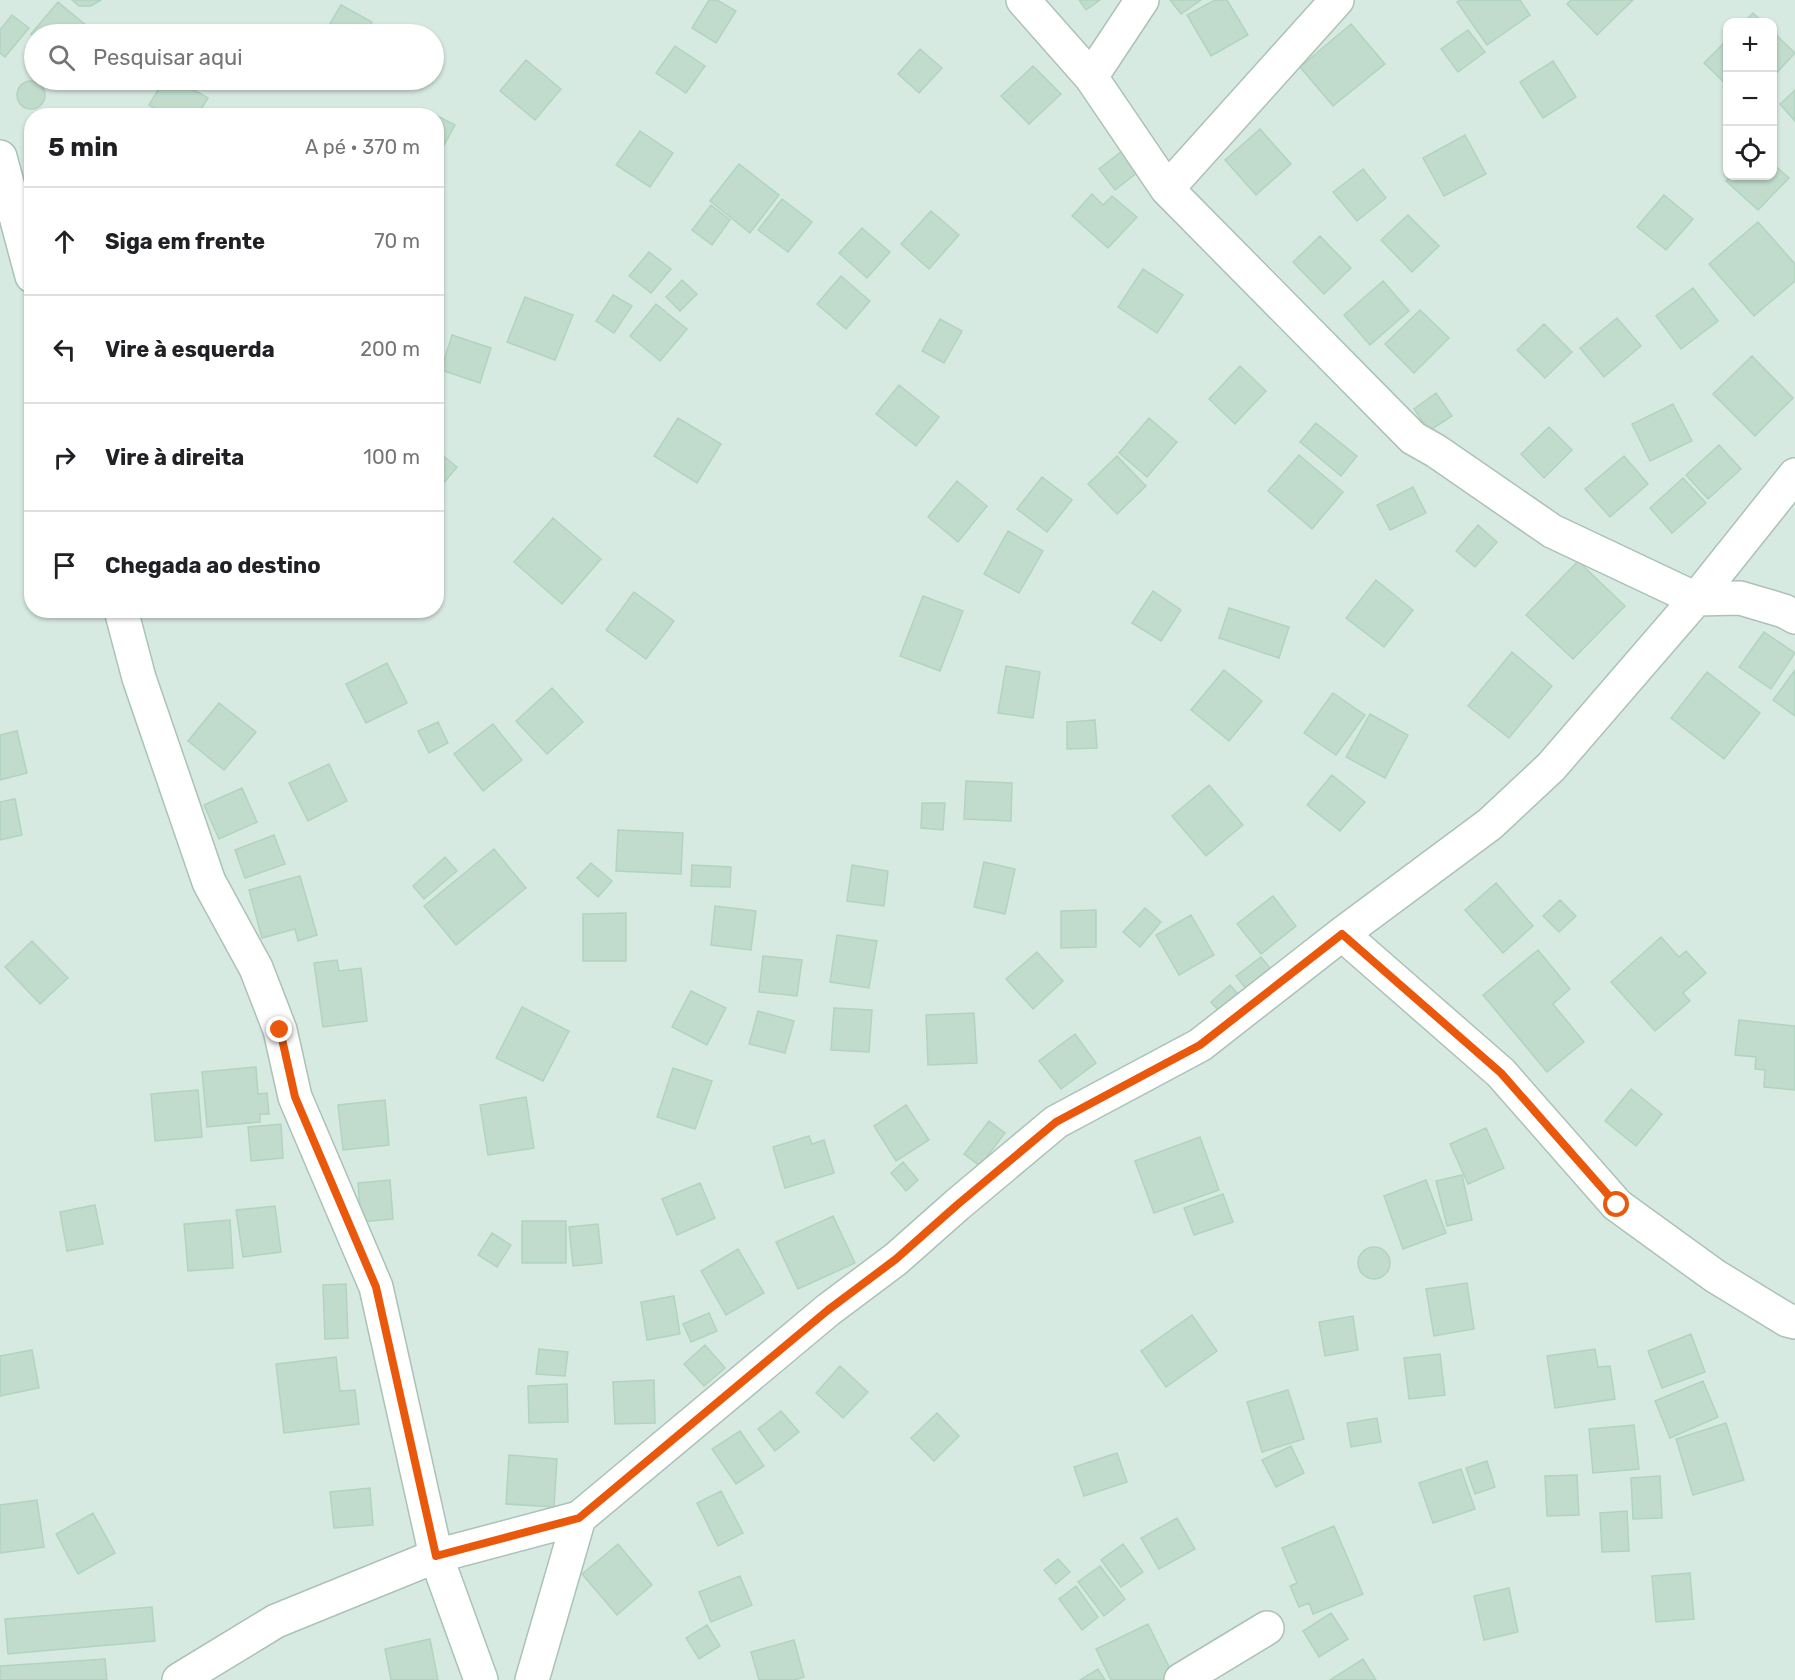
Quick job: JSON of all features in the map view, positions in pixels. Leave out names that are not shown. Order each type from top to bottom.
[{"type":"street","points":[[1023,0],[1091,76],[1167,189],[1413,438],[1436,451],[1552,531],[1696,599],[1740,598],[1784,611],[1795,617]]},
{"type":"street","points":[[1091,76],[1142,0]]},
{"type":"street","points":[[1167,189],[1337,0]]},
{"type":"street","points":[[0,157],[24,246]]},
{"type":"street","points":[[179,1680],[276,1621],[436,1556],[579,1518],[828,1310],[896,1259],[1056,1122],[1200,1045],[1342,934],[1490,824],[1543,775],[1696,599],[1795,475]]},
{"type":"street","points":[[123,618],[139,678],[209,882],[256,968],[280,1030],[295,1097],[376,1287],[436,1556],[480,1680]]},
{"type":"street","points":[[1342,934],[1501,1073],[1617,1205],[1715,1276],[1787,1320],[1795,1322]]},
{"type":"street","points":[[532,1680],[579,1518]]},
{"type":"street","points":[[1181,1680],[1267,1628]]},
{"type":"shaded area","points":[[0,0],[1795,0],[1795,1680],[0,1680]]},
{"type":"building","points":[[72,0],[101,0],[91,6],[79,6]]},
{"type":"building","points":[[709,0],[717,0],[736,11],[716,43],[692,28]]},
{"type":"building","points":[[1079,0],[1100,0],[1086,10]]},
{"type":"building","points":[[1170,0],[1201,0],[1181,14]]},
{"type":"building","points":[[1215,0],[1227,0],[1248,35],[1211,56],[1187,15]]},
{"type":"building","points":[[1460,0],[1520,0],[1530,15],[1487,45],[1457,2]]},
{"type":"building","points":[[1571,0],[1633,0],[1597,35],[1567,4]]},
{"type":"building","points":[[58,2],[85,24],[39,24]]},
{"type":"building","points":[[341,5],[372,22],[371,24],[330,24]]},
{"type":"building","points":[[1753,13],[1759,18],[1748,18]]},
{"type":"building","points":[[12,15],[24,24],[24,34],[5,57],[0,53],[0,30]]},
{"type":"building","points":[[1351,24],[1385,64],[1333,106],[1300,67]]},
{"type":"building","points":[[1468,30],[1485,52],[1458,72],[1441,49]]},
{"type":"building","points":[[1777,36],[1795,53],[1777,73]]},
{"type":"building","points":[[1723,44],[1723,81],[1704,63]]},
{"type":"building","points":[[675,46],[705,66],[686,93],[656,73]]},
{"type":"building","points":[[920,49],[942,68],[919,93],[898,74]]},
{"type":"building","points":[[526,60],[561,89],[535,120],[500,91]]},
{"type":"building","points":[[1553,61],[1576,97],[1543,118],[1520,82]]},
{"type":"building","points":[[1033,66],[1061,94],[1029,124],[1001,96]]},
{"type":"building","points":[[24,83],[24,90],[44,90],[44,101],[37,108],[25,108],[18,101],[18,89]]},
{"type":"building","points":[[158,90],[194,90],[208,98],[202,108],[154,108],[149,105]]},
{"type":"building","points":[[1795,90],[1795,121],[1780,104]]},
{"type":"building","points":[[444,119],[455,125],[444,145]]},
{"type":"building","points":[[1260,129],[1291,164],[1256,195],[1225,160]]},
{"type":"building","points":[[640,131],[673,153],[650,187],[616,165]]},
{"type":"building","points":[[1465,135],[1486,174],[1444,196],[1423,158]]},
{"type":"building","points":[[1122,151],[1138,172],[1115,190],[1099,169]]},
{"type":"building","points":[[739,164],[779,195],[750,233],[710,201]]},
{"type":"building","points":[[1777,167],[1789,178],[1758,210],[1726,181],[1777,180]]},
{"type":"building","points":[[1363,169],[1386,198],[1357,221],[1333,192]]},
{"type":"building","points":[[1092,194],[1103,205],[1112,196],[1137,217],[1108,248],[1072,216]]},
{"type":"building","points":[[1664,195],[1693,219],[1666,250],[1637,227]]},
{"type":"building","points":[[782,199],[812,222],[788,252],[758,230]]},
{"type":"building","points":[[711,205],[730,220],[712,245],[692,230]]},
{"type":"building","points":[[931,211],[959,235],[929,269],[901,244]]},
{"type":"building","points":[[1408,215],[1439,246],[1412,272],[1381,240]]},
{"type":"building","points":[[1758,222],[1795,264],[1795,281],[1754,316],[1709,264]]},
{"type":"building","points":[[862,228],[890,252],[867,278],[839,253]]},
{"type":"building","points":[[1320,236],[1351,268],[1324,294],[1293,262]]},
{"type":"building","points":[[649,252],[671,269],[651,293],[629,276]]},
{"type":"building","points":[[1143,269],[1183,295],[1157,333],[1118,307]]},
{"type":"building","points":[[841,276],[870,301],[846,329],[817,304]]},
{"type":"building","points":[[682,280],[697,294],[680,311],[666,297]]},
{"type":"building","points":[[1383,281],[1409,311],[1370,345],[1344,315]]},
{"type":"building","points":[[1693,288],[1718,321],[1681,349],[1656,316]]},
{"type":"building","points":[[613,295],[632,306],[614,333],[596,321]]},
{"type":"building","points":[[525,297],[573,315],[555,360],[507,342]]},
{"type":"building","points":[[656,304],[687,329],[660,361],[630,336]]},
{"type":"building","points":[[1420,310],[1449,338],[1414,373],[1385,344]]},
{"type":"building","points":[[1617,318],[1641,346],[1604,377],[1580,348]]},
{"type":"building","points":[[940,319],[962,331],[944,363],[922,351]]},
{"type":"building","points":[[1544,324],[1572,352],[1545,378],[1517,350]]},
{"type":"building","points":[[452,335],[491,348],[480,383],[444,371],[444,360]]},
{"type":"building","points":[[1752,356],[1793,398],[1755,436],[1713,394]]},
{"type":"building","points":[[1240,366],[1266,391],[1235,424],[1209,399]]},
{"type":"building","points":[[899,385],[939,417],[916,446],[876,414]]},
{"type":"building","points":[[1436,393],[1452,416],[1429,431],[1414,409]]},
{"type":"building","points":[[1673,404],[1692,441],[1650,461],[1632,424]]},
{"type":"building","points":[[678,418],[721,444],[697,483],[654,456]]},
{"type":"building","points":[[1149,418],[1177,442],[1147,477],[1119,453]]},
{"type":"building","points":[[1316,423],[1357,456],[1341,476],[1300,442]]},
{"type":"building","points":[[1549,427],[1572,450],[1544,478],[1521,454]]},
{"type":"building","points":[[1719,445],[1741,469],[1708,499],[1686,475]]},
{"type":"building","points":[[1299,455],[1343,492],[1312,529],[1268,491]]},
{"type":"building","points":[[444,456],[457,467],[444,482]]},
{"type":"building","points":[[1117,456],[1146,486],[1117,514],[1088,484]]},
{"type":"building","points":[[1624,456],[1648,484],[1610,517],[1585,489]]},
{"type":"building","points":[[1042,477],[1072,500],[1047,532],[1017,509]]},
{"type":"building","points":[[1683,478],[1706,503],[1672,533],[1650,508]]},
{"type":"building","points":[[957,481],[987,506],[958,542],[928,517]]},
{"type":"building","points":[[1413,487],[1426,513],[1390,530],[1377,505]]},
{"type":"building","points":[[553,518],[601,559],[562,604],[514,562]]},
{"type":"building","points":[[1478,525],[1497,542],[1475,567],[1456,551]]},
{"type":"building","points":[[1008,531],[1043,551],[1019,593],[984,574]]},
{"type":"building","points":[[1578,561],[1625,606],[1573,659],[1526,615]]},
{"type":"building","points":[[1376,580],[1413,610],[1384,647],[1346,618]]},
{"type":"building","points":[[1153,591],[1181,610],[1161,641],[1132,623]]},
{"type":"building","points":[[634,592],[674,621],[646,659],[606,630]]},
{"type":"building","points":[[923,596],[963,611],[940,671],[900,656]]},
{"type":"building","points":[[1229,608],[1289,627],[1279,658],[1219,638]]},
{"type":"building","points":[[1764,632],[1795,653],[1771,689],[1739,667]]},
{"type":"building","points":[[1512,652],[1552,686],[1509,738],[1468,706]]},
{"type":"building","points":[[387,663],[407,703],[366,723],[346,684]]},
{"type":"building","points":[[1006,666],[1040,672],[1033,718],[998,713]]},
{"type":"building","points":[[1224,670],[1262,701],[1229,741],[1191,710]]},
{"type":"building","points":[[1795,670],[1795,716],[1773,700]]},
{"type":"building","points":[[1707,672],[1760,713],[1724,759],[1671,718]]},
{"type":"building","points":[[552,688],[583,722],[547,754],[516,721]]},
{"type":"building","points":[[1333,693],[1365,715],[1336,755],[1304,733]]},
{"type":"building","points":[[219,703],[256,732],[224,770],[188,741]]},
{"type":"building","points":[[1370,714],[1408,735],[1385,778],[1346,757]]},
{"type":"building","points":[[1095,720],[1097,748],[1067,749],[1067,722]]},
{"type":"building","points":[[438,722],[448,743],[429,753],[418,731]]},
{"type":"building","points":[[493,724],[522,760],[483,791],[454,754]]},
{"type":"building","points":[[17,731],[27,773],[0,780],[0,735]]},
{"type":"building","points":[[329,764],[347,801],[308,821],[289,783]]},
{"type":"building","points":[[1332,775],[1365,802],[1340,831],[1307,805]]},
{"type":"building","points":[[966,781],[1012,783],[1011,821],[964,819]]},
{"type":"building","points":[[1209,785],[1243,825],[1206,856],[1172,816]]},
{"type":"building","points":[[242,788],[257,822],[219,839],[204,805]]},
{"type":"building","points":[[15,799],[22,835],[0,840],[0,802]]},
{"type":"building","points":[[922,803],[945,803],[943,830],[921,828]]},
{"type":"building","points":[[618,830],[683,833],[681,874],[616,871]]},
{"type":"building","points":[[274,835],[285,864],[245,878],[235,850]]},
{"type":"building","points":[[494,849],[526,888],[456,945],[424,906]]},
{"type":"building","points":[[445,857],[457,871],[424,899],[413,886]]},
{"type":"building","points":[[984,862],[1015,869],[1005,914],[974,907]]},
{"type":"building","points":[[591,863],[612,881],[598,897],[577,878]]},
{"type":"building","points":[[692,865],[731,867],[730,887],[691,886]]},
{"type":"building","points":[[852,865],[888,871],[884,906],[847,901]]},
{"type":"building","points":[[300,876],[317,935],[298,941],[295,929],[262,938],[249,890]]},
{"type":"building","points":[[1496,883],[1533,926],[1503,953],[1465,910]]},
{"type":"building","points":[[1273,896],[1296,926],[1261,954],[1237,924]]},
{"type":"building","points":[[1560,900],[1576,916],[1559,932],[1543,916]]},
{"type":"building","points":[[715,906],[756,911],[751,950],[711,945]]},
{"type":"building","points":[[1145,908],[1161,922],[1140,947],[1123,932]]},
{"type":"building","points":[[1096,910],[1096,947],[1061,948],[1061,911]]},
{"type":"building","points":[[626,913],[626,961],[583,961],[583,914]]},
{"type":"building","points":[[1191,915],[1214,955],[1179,975],[1156,935]]},
{"type":"building","points":[[837,935],[877,941],[869,988],[830,982]]},
{"type":"building","points":[[1661,937],[1679,957],[1686,951],[1706,973],[1683,993],[1690,1001],[1655,1031],[1611,982]]},
{"type":"building","points":[[32,941],[68,978],[40,1004],[5,967]]},
{"type":"building","points":[[1538,950],[1570,989],[1553,1004],[1584,1042],[1547,1072],[1483,995]]},
{"type":"building","points":[[1037,952],[1063,981],[1033,1009],[1006,979]]},
{"type":"building","points":[[763,956],[802,960],[797,996],[759,992]]},
{"type":"building","points":[[1261,957],[1278,978],[1253,998],[1236,976]]},
{"type":"building","points":[[337,960],[339,971],[361,968],[367,1021],[323,1027],[314,963]]},
{"type":"building","points":[[1230,985],[1245,1002],[1226,1019],[1211,1002]]},
{"type":"building","points":[[691,991],[726,1008],[707,1045],[672,1027]]},
{"type":"building","points":[[522,1007],[569,1031],[543,1081],[496,1058]]},
{"type":"building","points":[[834,1008],[872,1010],[869,1052],[831,1050]]},
{"type":"building","points":[[758,1011],[794,1021],[785,1053],[749,1044]]},
{"type":"building","points":[[974,1013],[977,1063],[928,1065],[926,1015]]},
{"type":"building","points":[[1739,1020],[1795,1026],[1795,1090],[1764,1087],[1765,1070],[1755,1069],[1756,1057],[1735,1055]]},
{"type":"building","points":[[1075,1034],[1096,1063],[1061,1089],[1039,1061]]},
{"type":"building","points":[[256,1067],[258,1094],[267,1093],[269,1114],[260,1114],[260,1122],[207,1127],[202,1072]]},
{"type":"building","points":[[673,1068],[712,1081],[695,1129],[657,1117]]},
{"type":"building","points":[[1631,1089],[1662,1114],[1636,1146],[1605,1121]]},
{"type":"building","points":[[198,1090],[202,1137],[155,1141],[151,1094]]},
{"type":"building","points":[[526,1097],[534,1148],[488,1155],[480,1105]]},
{"type":"building","points":[[385,1100],[389,1145],[343,1150],[338,1105]]},
{"type":"building","points":[[906,1105],[929,1140],[896,1161],[874,1126]]},
{"type":"building","points":[[989,1121],[1005,1133],[980,1166],[964,1154]]},
{"type":"building","points":[[281,1124],[283,1158],[251,1161],[248,1127]]},
{"type":"building","points":[[1486,1128],[1504,1168],[1468,1184],[1450,1144]]},
{"type":"building","points":[[809,1136],[812,1144],[824,1140],[834,1173],[785,1188],[773,1147]]},
{"type":"building","points":[[1200,1137],[1219,1190],[1154,1213],[1135,1161]]},
{"type":"building","points":[[903,1162],[918,1180],[906,1191],[891,1173]]},
{"type":"building","points":[[1462,1175],[1472,1220],[1447,1226],[1436,1181]]},
{"type":"building","points":[[390,1180],[393,1219],[361,1222],[358,1183]]},
{"type":"building","points":[[1426,1180],[1446,1233],[1403,1249],[1384,1196]]},
{"type":"building","points":[[700,1183],[715,1218],[677,1235],[662,1199]]},
{"type":"building","points":[[1223,1194],[1233,1222],[1194,1235],[1184,1208]]},
{"type":"building","points":[[95,1205],[103,1244],[67,1251],[60,1212]]},
{"type":"building","points":[[275,1206],[281,1252],[243,1257],[236,1210]]},
{"type":"building","points":[[833,1216],[855,1263],[798,1289],[776,1242]]},
{"type":"building","points":[[230,1220],[233,1268],[188,1271],[184,1224]]},
{"type":"building","points":[[522,1221],[566,1221],[566,1263],[522,1263]]},
{"type":"building","points":[[598,1224],[602,1263],[573,1266],[569,1227]]},
{"type":"building","points":[[492,1233],[511,1245],[497,1267],[478,1255]]},
{"type":"building","points":[[1374,1247],[1385,1252],[1390,1263],[1385,1274],[1374,1279],[1363,1274],[1358,1263],[1363,1252]]},
{"type":"building","points":[[738,1249],[764,1293],[726,1315],[701,1271]]},
{"type":"building","points":[[1467,1283],[1474,1329],[1434,1336],[1426,1289]]},
{"type":"building","points":[[346,1284],[348,1338],[325,1339],[323,1285]]},
{"type":"building","points":[[674,1296],[680,1334],[647,1340],[641,1302]]},
{"type":"building","points":[[709,1313],[717,1331],[691,1342],[683,1324]]},
{"type":"building","points":[[1192,1315],[1217,1351],[1166,1387],[1141,1351]]},
{"type":"building","points":[[1353,1316],[1358,1350],[1325,1356],[1319,1322]]},
{"type":"building","points":[[1691,1334],[1705,1372],[1662,1388],[1648,1351]]},
{"type":"building","points":[[705,1345],[725,1368],[704,1386],[684,1364]]},
{"type":"building","points":[[539,1349],[568,1352],[565,1376],[536,1374]]},
{"type":"building","points":[[1595,1349],[1598,1367],[1610,1366],[1615,1399],[1555,1408],[1547,1356]]},
{"type":"building","points":[[32,1350],[39,1388],[0,1396],[0,1356]]},
{"type":"building","points":[[1440,1354],[1445,1395],[1409,1399],[1404,1358]]},
{"type":"building","points":[[336,1357],[340,1391],[355,1390],[359,1424],[284,1433],[276,1364]]},
{"type":"building","points":[[840,1366],[868,1392],[843,1418],[816,1393]]},
{"type":"building","points":[[654,1380],[655,1423],[615,1424],[613,1382]]},
{"type":"building","points":[[1703,1381],[1718,1417],[1670,1438],[1655,1401]]},
{"type":"building","points":[[567,1384],[568,1422],[529,1423],[528,1386]]},
{"type":"building","points":[[1288,1390],[1304,1439],[1262,1452],[1247,1402]]},
{"type":"building","points":[[781,1411],[799,1432],[775,1451],[758,1429]]},
{"type":"building","points":[[937,1413],[959,1436],[934,1461],[911,1438]]},
{"type":"building","points":[[1377,1418],[1381,1442],[1351,1447],[1347,1423]]},
{"type":"building","points":[[1726,1423],[1744,1480],[1693,1495],[1676,1439]]},
{"type":"building","points":[[1634,1425],[1639,1469],[1593,1473],[1589,1429]]},
{"type":"building","points":[[740,1431],[764,1466],[736,1484],[712,1449]]},
{"type":"building","points":[[1291,1446],[1304,1473],[1276,1487],[1262,1460]]},
{"type":"building","points":[[1117,1453],[1127,1482],[1084,1496],[1074,1467]]},
{"type":"building","points":[[509,1455],[557,1459],[554,1507],[506,1504]]},
{"type":"building","points":[[1487,1461],[1495,1487],[1475,1494],[1466,1468]]},
{"type":"building","points":[[1461,1469],[1475,1509],[1433,1523],[1419,1483]]},
{"type":"building","points":[[1577,1475],[1579,1515],[1547,1516],[1545,1476]]},
{"type":"building","points":[[1660,1476],[1662,1518],[1633,1519],[1631,1478]]},
{"type":"building","points":[[370,1488],[373,1525],[334,1528],[330,1492]]},
{"type":"building","points":[[721,1491],[743,1533],[718,1546],[697,1503]]},
{"type":"building","points":[[37,1500],[44,1547],[0,1553],[0,1505]]},
{"type":"building","points":[[1627,1511],[1629,1551],[1602,1552],[1600,1513]]},
{"type":"building","points":[[93,1513],[115,1553],[78,1574],[56,1534]]},
{"type":"building","points":[[1177,1518],[1195,1549],[1159,1569],[1141,1538]]},
{"type":"building","points":[[1334,1526],[1363,1594],[1313,1614],[1309,1603],[1299,1607],[1290,1586],[1297,1583],[1282,1548]]},
{"type":"building","points":[[618,1544],[652,1585],[617,1615],[582,1574]]},
{"type":"building","points":[[1123,1544],[1143,1572],[1121,1587],[1101,1560]]},
{"type":"building","points":[[1058,1559],[1070,1572],[1056,1584],[1044,1570]]},
{"type":"building","points":[[1100,1566],[1125,1599],[1104,1616],[1078,1582]]},
{"type":"building","points":[[1690,1573],[1694,1619],[1656,1622],[1652,1576]]},
{"type":"building","points":[[740,1576],[752,1605],[711,1622],[699,1592]]},
{"type":"building","points":[[1076,1586],[1098,1617],[1082,1630],[1059,1599]]},
{"type":"building","points":[[1509,1588],[1518,1632],[1484,1640],[1474,1596]]},
{"type":"building","points":[[152,1607],[155,1641],[8,1654],[5,1619]]},
{"type":"building","points":[[1331,1613],[1348,1639],[1319,1657],[1303,1631]]},
{"type":"building","points":[[1148,1624],[1173,1675],[1163,1680],[1111,1680],[1096,1649]]},
{"type":"building","points":[[707,1625],[720,1646],[699,1659],[686,1638]]},
{"type":"building","points":[[430,1639],[438,1680],[391,1680],[385,1649]]},
{"type":"building","points":[[794,1640],[804,1677],[795,1680],[759,1680],[751,1652]]},
{"type":"building","points":[[105,1659],[107,1680],[0,1680],[0,1666]]},
{"type":"building","points":[[1363,1659],[1376,1680],[1330,1680]]},
{"type":"building","points":[[1098,1669],[1105,1680],[1080,1680]]},
{"type":"route","points":[[280,1030],[295,1097],[376,1287],[436,1556],[579,1518],[828,1310],[896,1259],[1056,1122],[1200,1045],[1342,934],[1501,1073],[1617,1205]]}]
